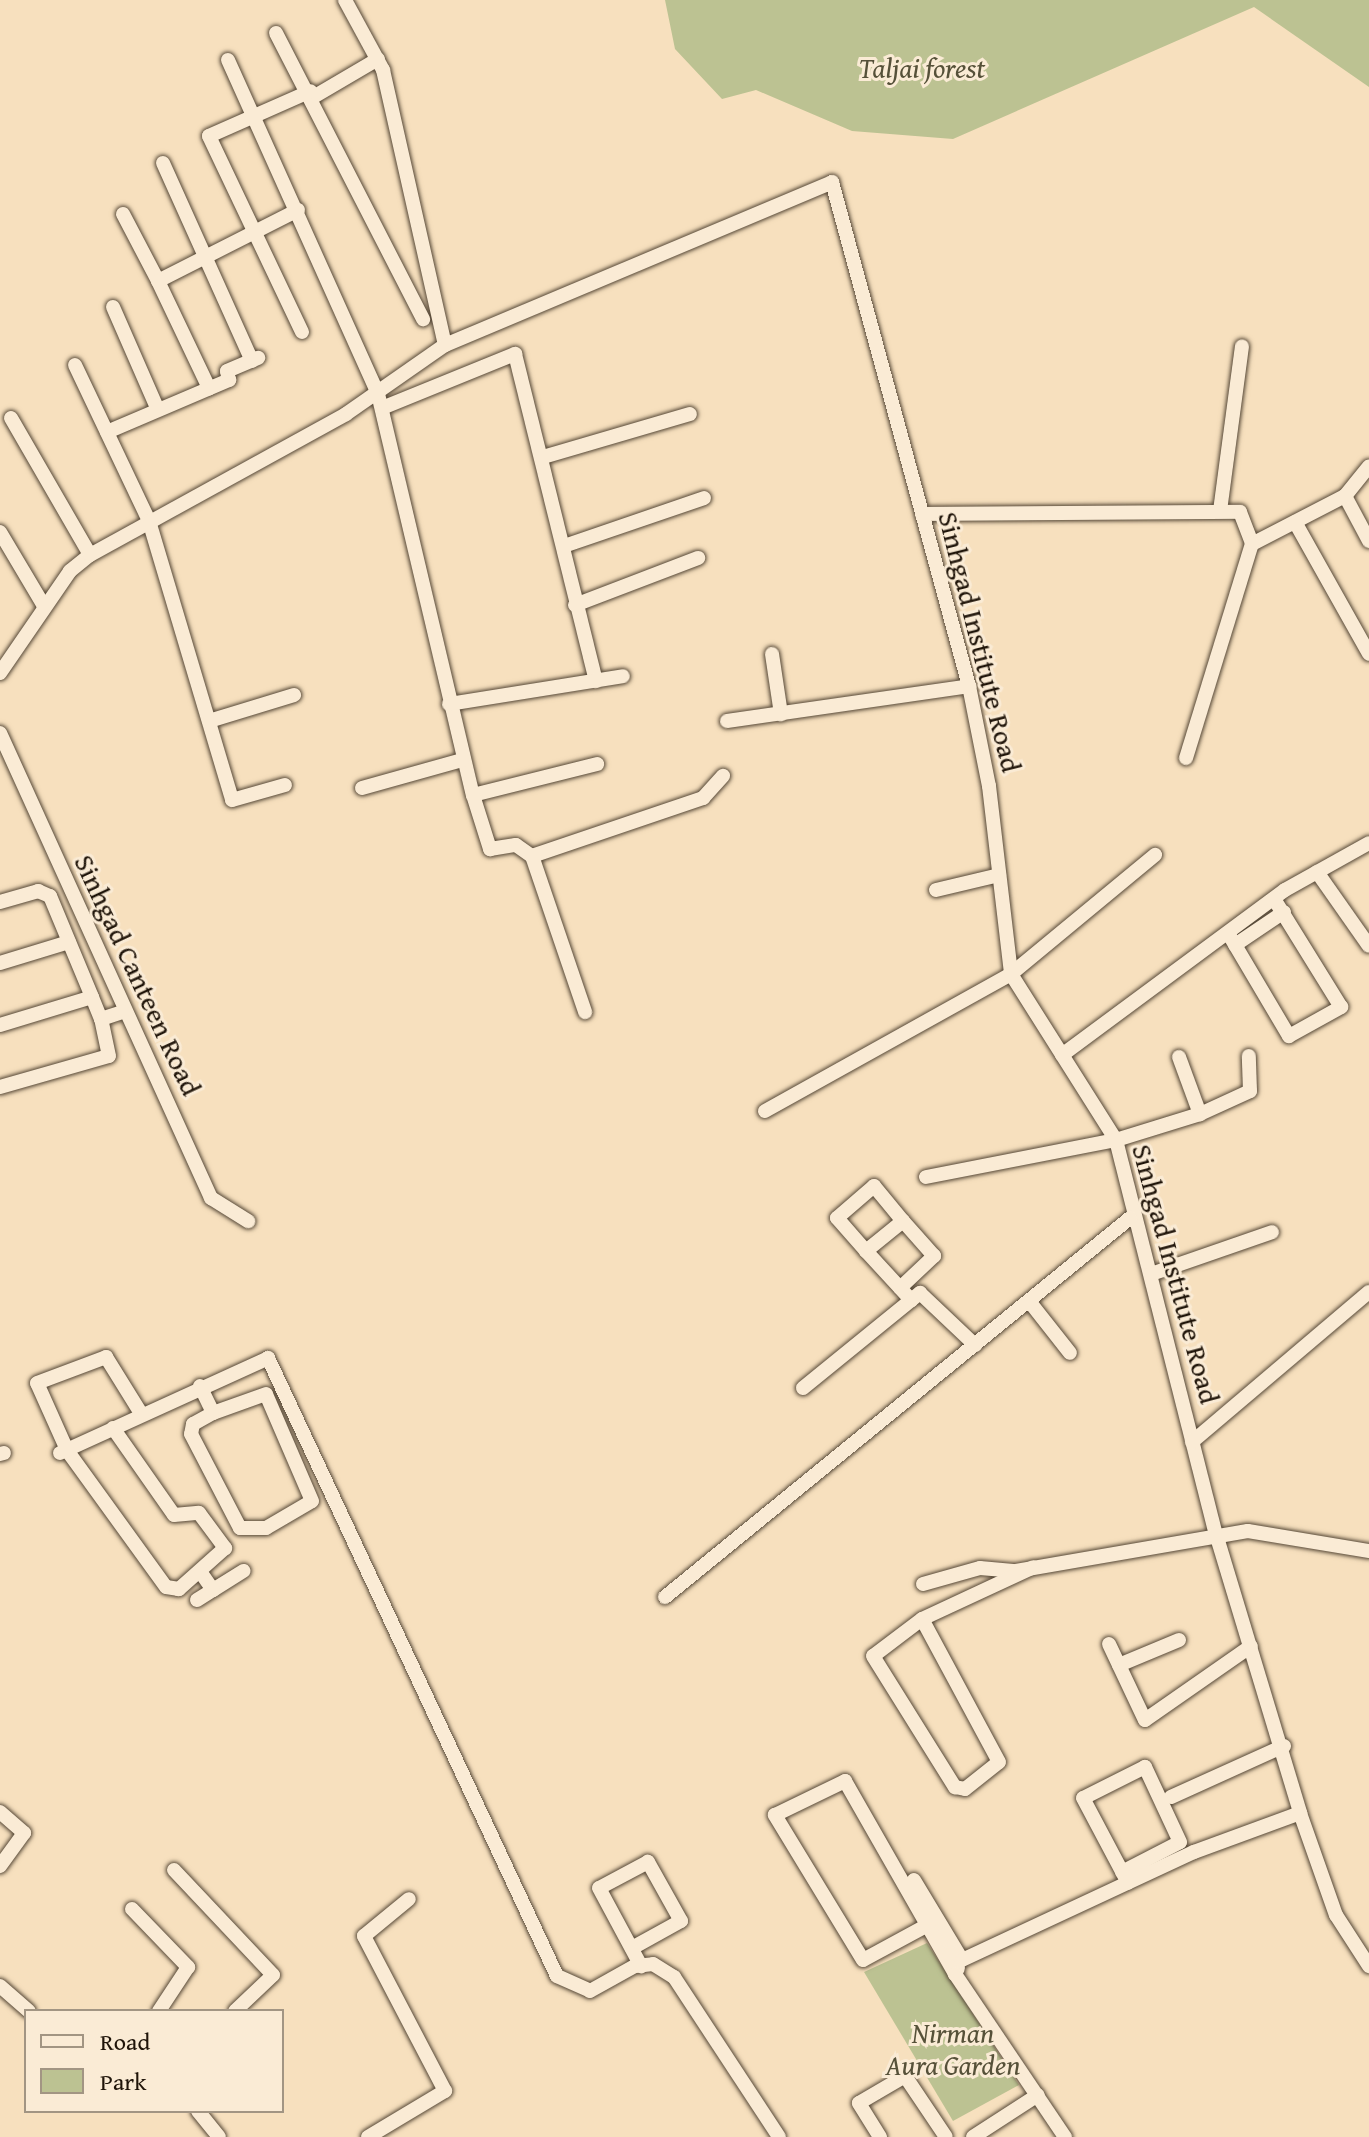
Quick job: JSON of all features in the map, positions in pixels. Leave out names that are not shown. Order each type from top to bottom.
[{"type":"street","points":[[345,0],[378,59],[414,188],[445,345],[380,401]]},
{"type":"street","points":[[276,33],[313,94],[423,319]]},
{"type":"street","points":[[302,332],[209,136],[313,94],[378,59]]},
{"type":"street","points":[[228,60],[298,210],[380,401],[462,760],[490,849],[516,845],[532,856],[585,1012]]},
{"type":"street","points":[[107,432],[209,388],[256,359],[163,163]]},
{"type":"street","name":"Sinhgad Institute Road","points":[[445,345],[832,182],[969,686],[999,875],[1011,974],[1116,1140],[1130,1218],[1151,1274],[1216,1534],[1284,1746],[1300,1813],[1336,1915],[1369,1966]]},
{"type":"street","points":[[158,281],[298,210]]},
{"type":"street","points":[[123,214],[209,388]]},
{"type":"street","points":[[113,307],[158,410]]},
{"type":"street","points":[[1220,511],[1242,346]]},
{"type":"street","points":[[0,673],[44,606],[90,555],[380,401],[515,354],[543,457],[575,605],[596,681]]},
{"type":"street","points":[[75,365],[149,521],[232,800],[285,785]]},
{"type":"street","points":[[543,457],[690,414]]},
{"type":"street","points":[[11,418],[90,555]]},
{"type":"street","points":[[1252,544],[1345,496],[1369,466]]},
{"type":"street","points":[[1345,496],[1369,541]]},
{"type":"street","points":[[564,546],[704,498]]},
{"type":"street","points":[[922,514],[1240,512],[1252,544],[1186,758]]},
{"type":"street","points":[[1295,522],[1369,654]]},
{"type":"street","points":[[0,532],[44,606]]},
{"type":"street","points":[[575,605],[698,558]]},
{"type":"street","points":[[772,654],[781,714]]},
{"type":"street","points":[[449,704],[623,676]]},
{"type":"street","points":[[727,721],[969,686]]},
{"type":"street","points":[[209,721],[294,695]]},
{"type":"street","name":"Sinhgad Canteen Road","points":[[0,733],[123,1012],[211,1198],[248,1221]]},
{"type":"street","points":[[362,788],[462,760]]},
{"type":"street","points":[[473,795],[597,764]]},
{"type":"street","points":[[532,856],[703,798],[723,776]]},
{"type":"street","points":[[1062,1055],[1231,939],[1252,915],[1274,899],[1369,843]]},
{"type":"street","points":[[765,1111],[1011,974],[1155,855]]},
{"type":"street","points":[[1317,872],[1369,946]]},
{"type":"street","points":[[936,890],[999,875]]},
{"type":"street","points":[[0,902],[45,892],[101,1019],[109,1056],[0,1087]]},
{"type":"street","points":[[1231,939],[1289,1036],[1341,1007],[1274,899]]},
{"type":"street","points":[[1231,939],[1260,929],[1284,912]]},
{"type":"street","points":[[1252,915],[1260,929]]},
{"type":"street","points":[[0,963],[69,942]]},
{"type":"street","points":[[0,1025],[92,997]]},
{"type":"street","points":[[101,1019],[123,1012]]},
{"type":"street","points":[[926,1177],[1116,1140],[1200,1114],[1250,1091],[1249,1056]]},
{"type":"street","points":[[1179,1057],[1200,1114]]},
{"type":"street","points":[[900,1288],[934,1256],[874,1186],[837,1218],[866,1251],[911,1300]]},
{"type":"street","points":[[665,1597],[1130,1218]]},
{"type":"street","points":[[866,1251],[903,1221]]},
{"type":"street","points":[[1151,1274],[1272,1232]]},
{"type":"street","points":[[1192,1442],[1369,1292]]},
{"type":"street","points":[[803,1388],[920,1293],[975,1345]]},
{"type":"street","points":[[1029,1301],[1070,1353]]},
{"type":"street","points":[[113,1428],[174,1515],[199,1513],[225,1548],[201,1573],[179,1589],[166,1587],[63,1452],[37,1391],[39,1377],[106,1357],[142,1415]]},
{"type":"street","points":[[63,1452],[262,1357],[557,1976],[590,1991],[641,1966],[674,1977],[779,2137]]},
{"type":"street","points":[[200,1386],[213,1413]]},
{"type":"street","points":[[266,1394],[312,1501],[266,1528],[240,1528],[191,1434],[193,1424],[213,1413],[266,1394]]},
{"type":"street","points":[[923,1584],[980,1568],[1034,1567],[1248,1531],[1369,1551]]},
{"type":"street","points":[[922,1619],[999,1762],[965,1789],[955,1787],[873,1656],[922,1619],[1034,1567]]},
{"type":"street","points":[[197,1600],[244,1571]]},
{"type":"street","points":[[201,1573],[213,1590]]},
{"type":"street","points":[[1119,1665],[1179,1640]]},
{"type":"street","points":[[1109,1644],[1145,1720],[1251,1646]]},
{"type":"street","points":[[1171,1797],[1284,1746]]},
{"type":"street","points":[[958,1967],[1125,1878],[1180,1842],[1145,1767],[1083,1798],[1125,1878]]},
{"type":"street","points":[[924,1927],[863,1960],[775,1815],[845,1781],[924,1927],[958,1967]]},
{"type":"street","points":[[0,1812],[24,1833],[0,1866]]},
{"type":"street","points":[[1125,1878],[1300,1813]]},
{"type":"street","points":[[632,1948],[681,1921],[648,1862],[599,1888],[641,1966]]},
{"type":"street","points":[[174,1870],[273,1975],[237,2009]]},
{"type":"street","points":[[914,1880],[958,1967],[1065,2137]]},
{"type":"street","points":[[368,2137],[445,2091],[364,1936],[409,1899]]},
{"type":"street","points":[[132,1909],[188,1967],[160,2009]]},
{"type":"street","points":[[0,1986],[27,2009]]},
{"type":"street","points":[[880,2137],[859,2103],[905,2076],[946,2137]]},
{"type":"street","points":[[973,2137],[1038,2095]]},
{"type":"street","points":[[200,2113],[219,2137]]},
{"type":"green space","name":"Taljai forest","points":[[665,0],[1369,0],[1369,87],[1254,7],[953,139],[852,131],[756,90],[722,99],[675,49]]},
{"type":"green space","name":"Nirman Aura Garden","points":[[927,1943],[1019,2085],[953,2121],[864,1972]]}]
